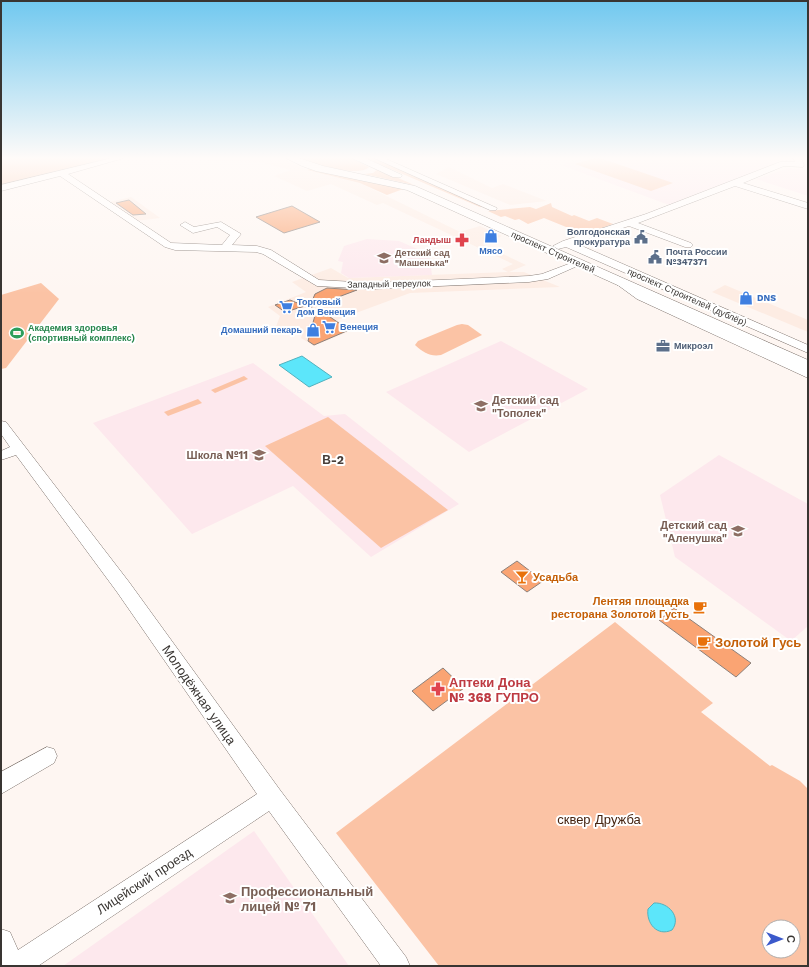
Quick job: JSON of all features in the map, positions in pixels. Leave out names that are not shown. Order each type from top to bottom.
[{"type":"main road","name":"проспект Строителей","points":[[444,203],[619,280],[808,366]]},
{"type":"main road","name":"проспект Строителей","points":[[462,203],[480,212],[562,245],[808,356]]},
{"type":"street","name":"Западный переулок","points":[[107,203],[168,245],[175,247],[226,247],[257,249],[267,252],[317,283],[357,286],[529,279],[544,277],[579,263]]},
{"type":"street","points":[[562,245],[630,223],[683,203]]},
{"type":"street","points":[[630,223],[688,245]]},
{"type":"street","points":[[185,225],[193,230],[218,224],[236,234],[226,247]]},
{"type":"street","name":"проспект Строителей (дублёр)","points":[[562,245],[808,349]]},
{"type":"street","name":"проспект Строителей (дублёр)","points":[[619,280],[641,297],[808,374]]},
{"type":"street","name":"Молодёжная улица","points":[[1,425],[10,452],[123,587],[272,797],[397,966]]},
{"type":"street","points":[[1,784],[46,756]]},
{"type":"street","name":"Лицейский проезд","points":[[16,966],[272,797]]},
{"type":"street","points":[[1,941],[12,966]]},
{"type":"shaded area","points":[[112,203],[139,203],[160,218],[136,221]]},
{"type":"shaded area","points":[[383,203],[401,203],[460,232],[480,226],[502,236],[482,244],[526,265],[509,272],[524,272],[560,287],[410,293],[337,320],[352,330],[314,346],[301,338],[303,332],[274,332],[280,316],[268,307],[306,292],[292,282],[331,268],[348,278],[508,272],[502,269],[513,264]]},
{"type":"shaded area","points":[[506,203],[527,203],[510,205]]},
{"type":"shaded area","name":"Детский сад \"Машенька\"","points":[[367,239],[399,241],[429,254],[432,275],[349,278],[341,273],[343,262],[338,261],[344,246]]},
{"type":"shaded area","points":[[725,285],[808,320],[808,332],[712,292]]},
{"type":"shaded area","name":"Детский сад \"Тополек\"","points":[[501,341],[588,389],[469,452],[386,392]]},
{"type":"shaded area","name":"Школа №11","points":[[253,363],[324,416],[345,414],[459,504],[371,557],[293,486],[192,534],[93,423]]},
{"type":"shaded area","name":"Детский сад \"Аленушка\"","points":[[719,455],[808,504],[808,626],[791,641],[675,557],[660,495]]},
{"type":"shaded area","name":"Профессиональный лицей № 71","points":[[254,831],[349,966],[63,966]]},
{"type":"green space","points":[[471,203],[480,203],[487,206],[480,207]]},
{"type":"green space","points":[[551,203],[552,207],[572,216],[574,215],[589,221],[597,218],[613,224],[580,236],[568,231],[571,229],[544,218],[528,224],[519,219],[515,220],[505,216],[501,217],[488,211],[530,207],[536,209]]},
{"type":"green space","name":"Академия здоровья (спортивный комплекс)","points":[[41,283],[59,299],[6,368],[1,369],[1,295]]},
{"type":"green space","points":[[462,324],[468,325],[482,335],[441,355],[427,353],[415,345],[418,341]]},
{"type":"green space","points":[[244,376],[248,379],[215,393],[211,390]]},
{"type":"green space","points":[[198,399],[202,403],[168,416],[164,412]]},
{"type":"green space","points":[[328,417],[448,510],[381,548],[265,446]]},
{"type":"green space","name":"сквер Дружба","points":[[615,622],[713,703],[701,712],[770,766],[772,765],[800,781],[808,789],[808,966],[439,966],[336,833]]},
{"type":"water","points":[[302,356],[332,377],[309,387],[279,365]]},
{"type":"water","points":[[654,903],[664,905],[672,911],[675,925],[672,930],[662,932],[657,930],[651,924],[648,909]]},
{"type":"building","points":[[116,203],[133,203],[146,214],[133,215]]},
{"type":"building","points":[[292,206],[320,222],[284,233],[256,217]]},
{"type":"building","points":[[327,288],[357,290],[309,308],[315,294]]},
{"type":"building","name":"Торговый дом Венеция","points":[[290,300],[305,306],[285,312],[275,305]]},
{"type":"building","name":"Венеция","points":[[317,308],[349,330],[314,345],[308,341]]},
{"type":"building","name":"Усадьба","points":[[517,561],[543,581],[527,592],[501,572]]},
{"type":"building","name":"Золотой Гусь","points":[[674,608],[751,663],[736,677],[659,620]]},
{"type":"building","name":"Аптеки Дона № 368 ГУПРО","points":[[443,668],[464,688],[433,711],[412,691]]},
{"type":"place","name":"Мясо","points":[[491,236]]},
{"type":"place","name":"Волгодонская прокуратура","points":[[641,237]]},
{"type":"place","name":"Ландыш","points":[[462,240]]},
{"type":"place","name":"Почта России №347371","points":[[655,257]]},
{"type":"place","name":"Детский сад \"Машенька\"","points":[[384,258]]},
{"type":"place","name":"DNS","points":[[746,298]]},
{"type":"place","name":"Торговый дом Венеция","points":[[286,307]]},
{"type":"place","name":"Венеция","points":[[329,327]]},
{"type":"place","name":"Домашний пекарь","points":[[313,330]]},
{"type":"place","name":"Академия здоровья (спортивный комплекс)","points":[[17,333]]},
{"type":"place","name":"Микроэл","points":[[663,346]]},
{"type":"place","name":"Детский сад \"Тополек\"","points":[[481,406]]},
{"type":"place","name":"Школа №11","points":[[259,455]]},
{"type":"place","name":"Детский сад \"Аленушка\"","points":[[738,531]]},
{"type":"place","name":"Усадьба","points":[[522,577]]},
{"type":"place","name":"Лентяя площадка ресторана Золотой Густь","points":[[700,607]]},
{"type":"place","name":"Золотой Гусь","points":[[704,642]]},
{"type":"place","name":"Аптеки Дона № 368 ГУПРО","points":[[438,689]]},
{"type":"place","name":"Профессиональный лицей № 71","points":[[230,898]]},
{"type":"district","name":"В-2","points":[[333,460]]}]
